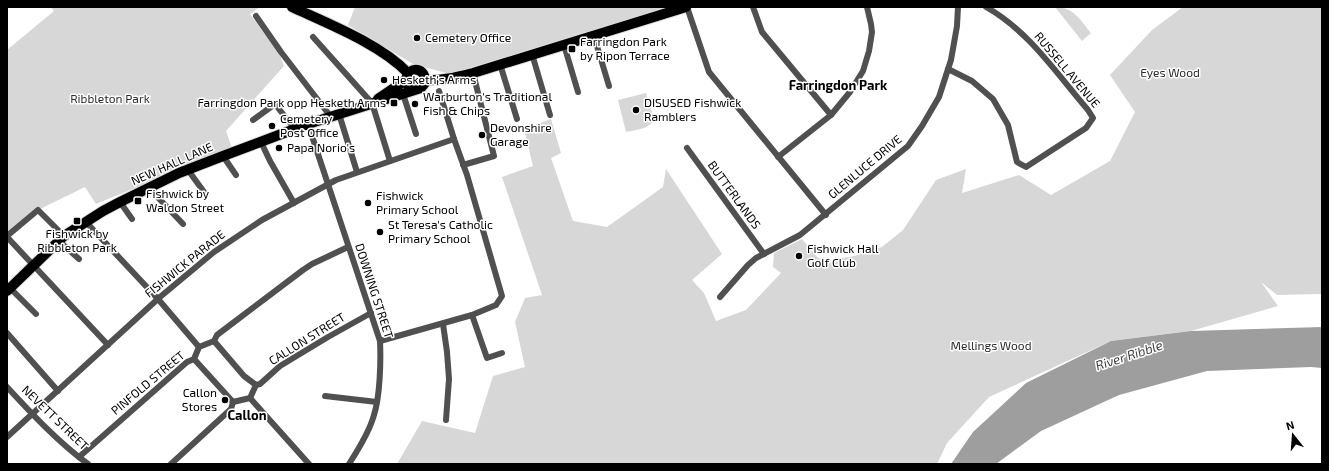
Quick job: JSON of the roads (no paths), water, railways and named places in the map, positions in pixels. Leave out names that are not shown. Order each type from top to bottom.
[{"type":"highway","points":[[292,7],[303,9],[384,53],[400,65],[408,84]]},
{"type":"highway","points":[[425,80],[452,78],[473,73],[686,7]]},
{"type":"highway","points":[[414,70],[420,70],[424,74],[425,80],[422,87],[408,84],[414,70]]},
{"type":"highway","name":"NEW HALL LANE","points":[[372,103],[408,84]]},
{"type":"highway","name":"NEW HALL LANE","points":[[8,290],[62,238],[120,202],[188,170],[223,156],[308,124],[372,103],[408,84]]},
{"type":"street","points":[[686,7],[709,72],[826,215]]},
{"type":"street","points":[[753,7],[762,32],[831,115]]},
{"type":"street","points":[[778,157],[831,115],[850,92],[863,71],[869,51],[872,32],[867,7]]},
{"type":"street","name":"GLENLUCE DRIVE","points":[[720,297],[748,265],[764,254],[800,235],[908,146],[939,97],[951,60],[957,26],[958,7]]},
{"type":"street","name":"RUSSELL AVENUE","points":[[948,69],[972,81],[993,99],[1008,125],[1018,162],[1026,166],[1086,128],[1093,118],[1038,49],[1012,25],[986,7]]},
{"type":"street","points":[[256,16],[281,52],[335,116],[357,172]]},
{"type":"street","points":[[594,36],[609,86]]},
{"type":"street","points":[[314,37],[372,103],[390,161]]},
{"type":"street","points":[[564,45],[578,92]]},
{"type":"street","points":[[532,54],[550,115]]},
{"type":"street","points":[[500,64],[517,119]]},
{"type":"street","points":[[463,165],[494,156],[473,73]]},
{"type":"street","points":[[408,84],[416,134]]},
{"type":"street","points":[[380,341],[472,315],[496,305],[502,296],[463,165],[439,91]]},
{"type":"street","points":[[253,120],[275,104],[295,129]]},
{"type":"street","name":"DOWNING STREET","points":[[308,124],[380,341],[381,355],[377,402],[374,416],[349,464]]},
{"type":"street","name":"FISHWICK PARADE","points":[[8,435],[158,299],[214,252],[262,220],[328,184],[357,172],[454,139]]},
{"type":"street","points":[[261,142],[294,203]]},
{"type":"street","name":"BUTTERLANDS","points":[[687,148],[764,254]]},
{"type":"street","points":[[223,156],[236,175]]},
{"type":"street","points":[[188,170],[204,192]]},
{"type":"street","points":[[149,188],[183,224]]},
{"type":"street","points":[[120,202],[132,219]]},
{"type":"street","points":[[79,259],[38,210],[7,237],[108,345]]},
{"type":"street","points":[[86,222],[158,299],[199,347]]},
{"type":"street","name":"PINFOLD STREET","points":[[79,457],[187,362],[194,359],[199,347],[214,341],[217,335],[303,270],[312,264],[348,247]]},
{"type":"street","points":[[8,290],[36,314]]},
{"type":"street","name":"CALLON STREET","points":[[250,398],[256,385],[260,384],[280,366],[371,313]]},
{"type":"street","points":[[472,315],[487,358],[502,353]]},
{"type":"street","points":[[443,324],[449,379],[446,420]]},
{"type":"street","points":[[7,333],[58,391]]},
{"type":"street","points":[[214,341],[244,376],[256,385]]},
{"type":"street","points":[[194,359],[233,402]]},
{"type":"street","name":"NEVETT STREET","points":[[7,387],[32,414],[88,464]]},
{"type":"street","points":[[325,396],[377,402]]},
{"type":"street","points":[[233,402],[250,398],[309,464]]},
{"type":"street","points":[[171,464],[231,409],[233,402]]},
{"type":"water","name":"River Ribble","points":[[1322,327],[1322,368],[1311,367],[1207,371],[1119,395],[1041,431],[996,464],[951,464],[973,432],[1026,383],[1111,341],[1191,331]]},
{"type":"place","name":"Cemetery Office","points":[[417,38]]},
{"type":"place","name":"Farringdon Park by Ripon Terrace","points":[[572,49]]},
{"type":"place","name":"Hesketh's Arms","points":[[384,80]]},
{"type":"place","name":"Farringdon Park opp Hesketh Arms","points":[[394,103]]},
{"type":"place","name":"Warburton's Traditional Fish & Chips","points":[[415,104]]},
{"type":"place","name":"DISUSED Fishwick Ramblers","points":[[636,110]]},
{"type":"place","name":"Cemetery Post Office","points":[[272,126]]},
{"type":"place","name":"Devonshire Garage","points":[[482,135]]},
{"type":"place","name":"Papa Norio's","points":[[279,148]]},
{"type":"place","name":"Fishwick by Waldon Street","points":[[138,201]]},
{"type":"place","name":"Fishwick Primary School","points":[[368,203]]},
{"type":"place","name":"Fishwick by Ribbleton Park","points":[[77,221]]},
{"type":"place","name":"St Teresa's Catholic Primary School","points":[[380,232]]},
{"type":"place","name":"Fishwick Hall Golf Club","points":[[799,256]]},
{"type":"place","name":"Callon Stores","points":[[225,400]]},
{"type":"district","name":"Farringdon Park","points":[[838,85]]},
{"type":"district","name":"Callon","points":[[247,415]]},
{"type":"park label","name":"Eyes Wood","points":[[1170,73]]},
{"type":"park label","name":"Ribbleton Park","points":[[110,99]]},
{"type":"park label","name":"Mellings Wood","points":[[991,346]]}]
